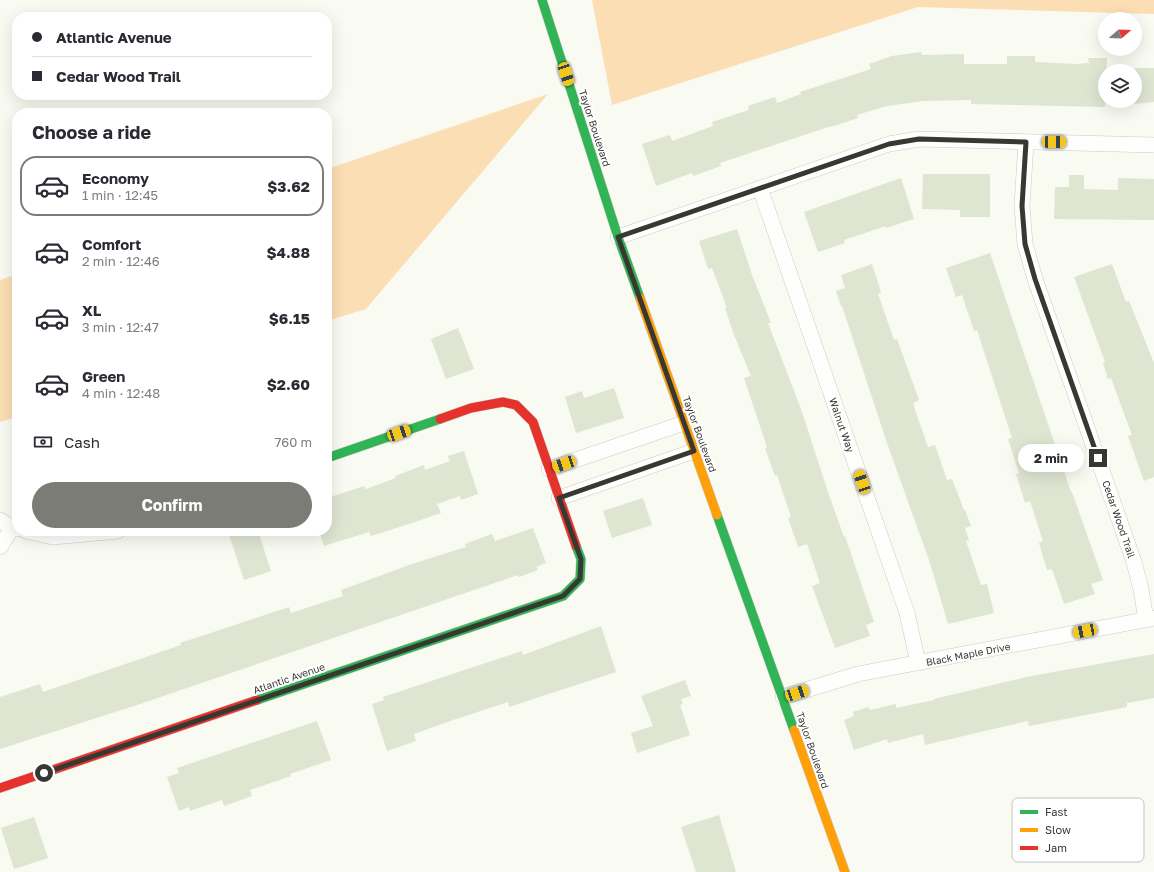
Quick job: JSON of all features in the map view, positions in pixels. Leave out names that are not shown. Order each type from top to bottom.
[{"type":"street","name":"Taylor Boulevard","points":[[542,0],[618,237],[845,872]]},
{"type":"street","points":[[618,237],[889,144],[919,139],[1154,145]]},
{"type":"street","name":"Cedar Wood Trail","points":[[1026,142],[1022,206],[1025,244],[1035,279],[1134,562],[1150,619]]},
{"type":"street","name":"Walnut Way","points":[[760,188],[907,613],[918,663]]},
{"type":"street","points":[[332,456],[471,408],[503,402],[516,405],[533,422],[559,498],[694,451]]},
{"type":"street","points":[[549,469],[684,423]]},
{"type":"street","name":"Atlantic Avenue","points":[[0,788],[563,596],[580,579],[581,559],[559,498]]},
{"type":"street","points":[[0,546],[12,530]]},
{"type":"street","name":"Black Maple Drive","points":[[783,697],[858,674],[1150,619]]},
{"type":"shaded area","points":[[592,0],[1154,0],[1154,14],[1142,14],[1142,12],[1098,12],[918,7],[612,105]]},
{"type":"shaded area","points":[[548,94],[366,309],[332,319],[332,167]]},
{"type":"shaded area","points":[[12,276],[12,418],[0,422],[0,280]]},
{"type":"building","points":[[921,52],[922,55],[964,54],[964,64],[1007,64],[1007,56],[1035,56],[1035,62],[1077,64],[1089,63],[1088,58],[1107,58],[1107,64],[1098,64],[1098,107],[971,104],[971,100],[923,101],[887,106],[857,115],[858,118],[720,163],[721,166],[693,176],[692,173],[656,186],[642,144],[670,135],[672,141],[713,126],[712,122],[749,110],[748,106],[775,97],[777,103],[801,94],[800,92],[871,69],[869,64],[892,56]]},
{"type":"building","points":[[1142,68],[1154,68],[1154,102],[1142,103]]},
{"type":"building","points":[[923,174],[990,174],[990,217],[960,217],[960,210],[922,209]]},
{"type":"building","points":[[1069,175],[1084,175],[1084,189],[1118,190],[1118,178],[1154,179],[1154,220],[1054,219],[1055,187],[1069,187]]},
{"type":"building","points":[[901,178],[914,219],[886,228],[886,226],[844,240],[845,243],[818,252],[804,212]]},
{"type":"building","points":[[737,229],[752,275],[771,323],[768,323],[801,409],[829,495],[844,537],[845,536],[874,622],[866,625],[870,636],[835,648],[812,586],[820,583],[807,544],[798,547],[788,518],[791,517],[777,475],[775,476],[765,448],[767,447],[744,378],[751,376],[734,335],[725,308],[727,308],[712,268],[708,269],[699,241]]},
{"type":"building","points":[[990,253],[1071,492],[1103,580],[1091,584],[1095,594],[1064,604],[1052,569],[1047,570],[1039,543],[1043,541],[1030,501],[1025,503],[1016,474],[1019,473],[1008,439],[1012,438],[977,330],[974,331],[962,295],[956,297],[946,268]]},
{"type":"building","points":[[872,264],[881,292],[878,294],[894,340],[897,339],[919,400],[913,403],[915,410],[928,447],[935,445],[947,480],[952,479],[965,510],[971,526],[965,528],[969,540],[966,541],[981,585],[987,584],[994,613],[948,624],[930,563],[886,440],[836,291],[845,288],[841,275]]},
{"type":"building","points":[[1112,264],[1126,302],[1129,301],[1154,363],[1154,477],[1144,481],[1128,436],[1132,435],[1111,378],[1108,379],[1103,363],[1105,362],[1074,277]]},
{"type":"building","points":[[458,328],[474,369],[446,379],[431,339]]},
{"type":"building","points":[[614,388],[624,418],[576,433],[565,397],[582,391],[584,398]]},
{"type":"building","points":[[464,451],[478,494],[461,500],[460,496],[437,504],[441,513],[412,523],[371,536],[369,532],[324,546],[321,536],[332,536],[332,496],[364,486],[366,489],[396,478],[395,476],[424,465],[425,470],[450,461],[448,456]]},
{"type":"building","points":[[643,498],[652,525],[612,538],[603,511]]},
{"type":"building","points":[[533,528],[546,563],[536,567],[538,570],[519,577],[518,575],[140,704],[0,749],[0,697],[40,684],[43,692],[181,645],[180,643],[289,607],[291,613],[343,596],[341,590],[412,564],[466,547],[465,544],[492,534],[495,541]]},
{"type":"building","points":[[229,536],[260,536],[271,571],[244,580]]},
{"type":"building","points":[[601,626],[616,672],[509,707],[508,702],[453,720],[414,734],[416,741],[387,751],[372,704],[384,700],[383,697],[522,651],[523,655]]},
{"type":"building","points":[[1154,654],[1154,698],[1127,703],[1127,707],[1029,726],[1028,721],[925,745],[923,734],[888,743],[887,739],[854,750],[844,720],[854,716],[853,712],[868,707],[870,710],[896,704],[896,708],[1026,677]]},
{"type":"building","points":[[685,680],[691,696],[681,699],[683,704],[680,705],[690,735],[637,753],[631,733],[653,726],[641,696]]},
{"type":"building","points":[[317,721],[331,760],[250,790],[252,796],[224,806],[222,800],[190,811],[189,807],[179,811],[167,777],[179,773],[177,768]]},
{"type":"building","points":[[719,815],[736,872],[696,872],[681,827]]},
{"type":"building","points":[[34,817],[48,858],[14,869],[1,828]]},
{"type":"traffic: fast","points":[[542,0],[618,237],[640,298]]},
{"type":"traffic: fast","points":[[332,456],[440,419]]},
{"type":"traffic: fast","points":[[717,515],[794,730]]},
{"type":"traffic: fast","points":[[257,700],[563,596],[580,579],[581,559],[576,546]]},
{"type":"traffic: slow","points":[[640,298],[717,515]]},
{"type":"traffic: slow","points":[[794,730],[845,872]]},
{"type":"traffic: jam","points":[[440,419],[471,408],[503,402],[516,405],[533,422],[576,546]]},
{"type":"traffic: jam","points":[[0,788],[257,700]]},
{"type":"route","points":[[44,773],[563,596],[580,579],[581,559],[559,498],[694,451],[618,237],[889,144],[919,139],[1026,142],[1022,206],[1025,244],[1035,279],[1098,458]]}]
